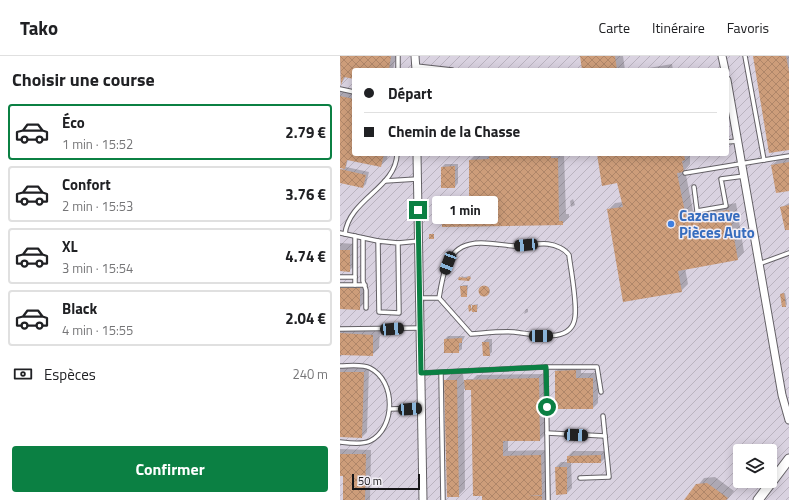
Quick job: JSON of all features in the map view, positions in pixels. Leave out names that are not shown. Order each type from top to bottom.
[{"type":"street","points":[[415,56],[416,68]]},
{"type":"street","points":[[722,56],[725,68]]},
{"type":"street","points":[[729,107],[730,121],[738,141],[782,395],[789,420]]},
{"type":"street","points":[[417,156],[423,500]]},
{"type":"street","points":[[758,500],[789,459]]},
{"type":"lane","points":[[398,56],[398,68]]},
{"type":"lane","points":[[745,56],[764,160]]},
{"type":"lane","points":[[340,88],[352,91]]},
{"type":"lane","points":[[729,142],[738,141]]},
{"type":"lane","points":[[397,156],[395,166],[385,181],[363,201],[342,233],[378,241],[398,243],[418,241]]},
{"type":"lane","points":[[685,173],[789,156]]},
{"type":"lane","points":[[694,186],[697,211],[726,206],[721,179],[744,176]]},
{"type":"lane","points":[[385,181],[417,179]]},
{"type":"lane","points":[[355,236],[355,285]]},
{"type":"lane","points":[[363,238],[363,280],[366,290],[366,308]]},
{"type":"lane","points":[[378,241],[379,312],[399,313],[398,243]]},
{"type":"lane","points":[[419,298],[439,298],[471,334],[514,332],[532,336],[549,336],[567,332],[573,323],[575,316],[569,255],[561,248],[548,244],[515,246],[472,243],[462,247],[454,254],[448,263],[443,276],[439,298]]},
{"type":"lane","points":[[759,264],[789,253]]},
{"type":"lane","points":[[340,277],[355,277]]},
{"type":"lane","points":[[340,285],[364,285]]},
{"type":"lane","points":[[340,329],[420,328]]},
{"type":"lane","points":[[340,366],[364,366],[374,370],[384,385],[389,398],[390,409],[382,431],[374,438],[362,443],[340,442]]},
{"type":"lane","points":[[421,373],[546,367],[597,367],[601,392]]},
{"type":"lane","points":[[546,367],[548,500]]},
{"type":"lane","points":[[441,372],[443,500]]},
{"type":"lane","points":[[390,409],[421,408]]},
{"type":"lane","points":[[580,478],[609,477],[603,416]]},
{"type":"lane","points":[[547,433],[605,436]]},
{"type":"shaded area","points":[[340,56],[789,56],[789,500],[340,500]]},
{"type":"building","points":[[340,56],[391,56],[389,68],[352,68],[352,79],[344,77],[341,85]]},
{"type":"building","points":[[580,56],[615,56],[617,68],[582,68]]},
{"type":"building","points":[[753,56],[786,56],[789,72],[789,150],[769,153]]},
{"type":"building","points":[[340,96],[352,99],[352,156],[384,156],[381,167],[347,160],[345,169],[340,168]]},
{"type":"building","points":[[489,156],[551,156],[551,158],[558,158],[559,221],[563,221],[563,225],[442,227],[442,204],[469,204],[469,160],[489,159]]},
{"type":"building","name":"Cazenave Pièces Auto","points":[[597,156],[684,156],[685,160],[682,161],[684,172],[677,173],[686,217],[729,210],[738,260],[678,271],[682,292],[623,302],[607,209],[623,207],[617,183],[602,186]]},
{"type":"building","points":[[789,162],[789,191],[776,193],[771,165]]},
{"type":"building","points":[[455,166],[455,188],[441,188],[441,167]]},
{"type":"building","points":[[340,169],[366,175],[363,188],[340,183]]},
{"type":"building","points":[[789,205],[789,230],[785,230],[780,207]]},
{"type":"building","points":[[429,234],[434,234],[434,239],[429,239]]},
{"type":"building","points":[[340,250],[350,250],[350,272],[340,271]]},
{"type":"building","points":[[469,276],[471,278],[469,281],[458,280],[459,277],[466,278]]},
{"type":"building","points":[[460,286],[467,286],[467,297],[461,297]]},
{"type":"building","points":[[482,286],[486,286],[488,287],[488,295],[482,296],[479,293],[479,289]]},
{"type":"building","points":[[340,288],[360,288],[360,310],[340,309]]},
{"type":"building","points":[[784,293],[786,307],[782,307],[780,294]]},
{"type":"building","points":[[470,304],[472,310],[469,312],[468,306]]},
{"type":"building","points":[[472,305],[477,305],[477,312],[472,312]]},
{"type":"building","points":[[340,333],[373,335],[373,356],[340,355]]},
{"type":"building","points":[[462,338],[462,343],[459,343],[459,353],[444,353],[444,339]]},
{"type":"building","points":[[482,342],[489,342],[490,356],[483,356]]},
{"type":"building","points":[[576,370],[576,378],[593,378],[593,409],[555,409],[555,371]]},
{"type":"building","points":[[340,372],[364,372],[362,438],[340,437]]},
{"type":"building","points":[[539,378],[540,441],[503,441],[503,456],[541,455],[542,495],[527,495],[542,496],[542,500],[482,500],[482,496],[473,496],[471,390],[465,390],[464,380]]},
{"type":"building","points":[[444,380],[457,380],[459,497],[447,497]]},
{"type":"building","points":[[340,454],[366,454],[365,500],[343,500],[343,476],[340,476]]},
{"type":"building","points":[[601,455],[601,463],[567,463],[567,456]]},
{"type":"building","points":[[555,467],[567,467],[567,494],[556,495]]},
{"type":"building","points":[[707,483],[728,498],[726,500],[684,500],[696,484]]},
{"type":"place","name":"Cazenave Pièces Auto","points":[[671,224]]},
{"type":"route","points":[[418,210],[421,373],[546,367],[547,407]]}]
